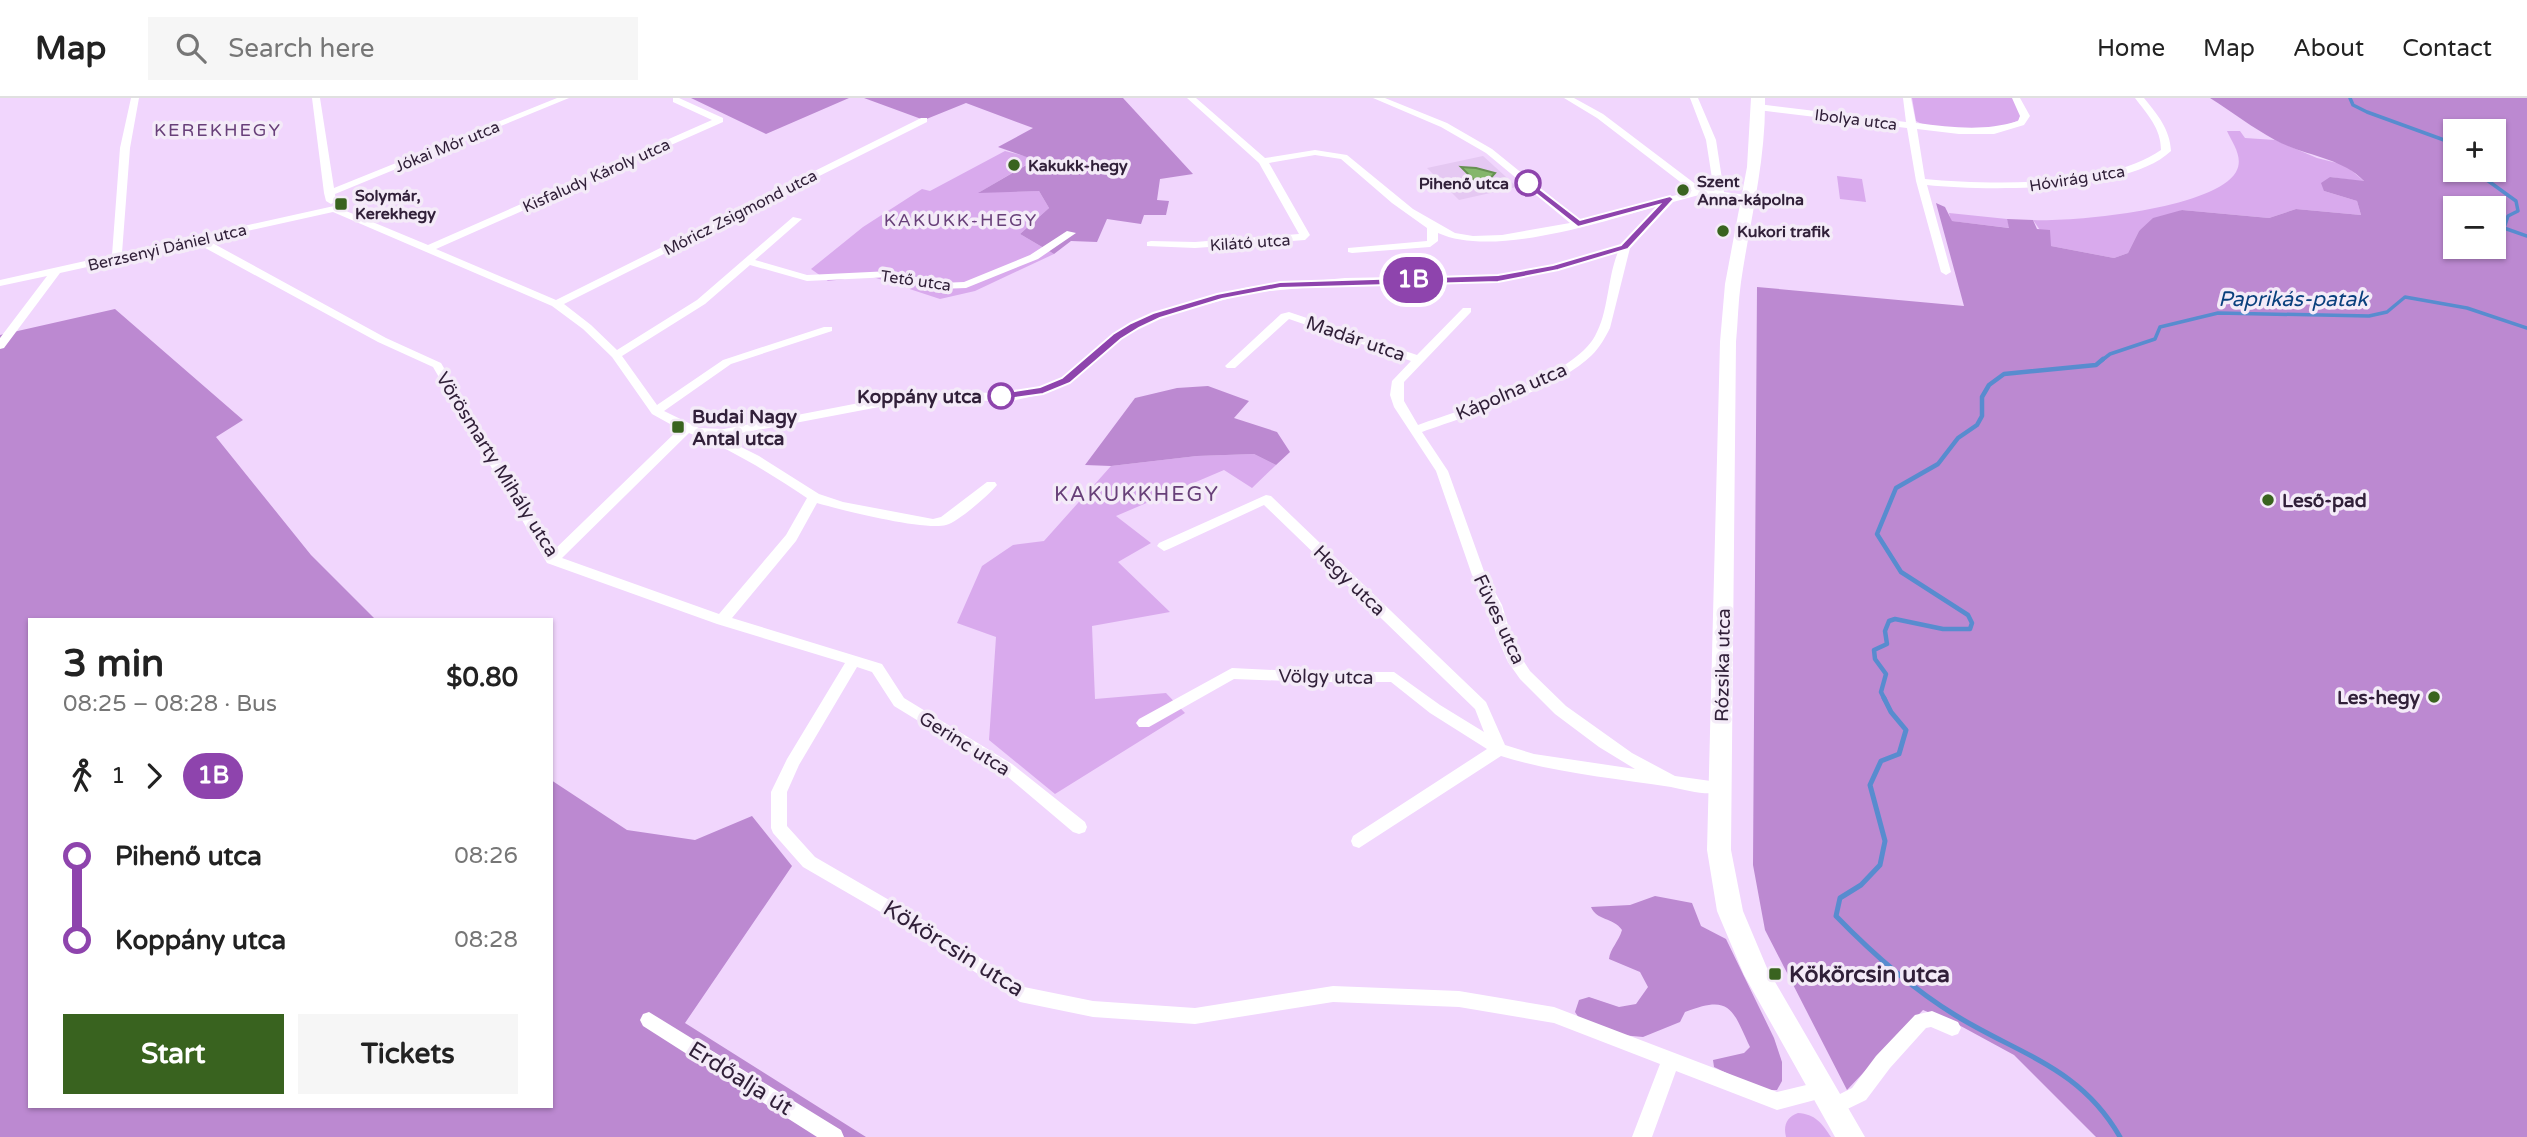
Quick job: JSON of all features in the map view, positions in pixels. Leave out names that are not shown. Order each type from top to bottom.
[{"type":"main road","name":"Rózsika utca","points":[[1758,103],[1758,151],[1751,198],[1733,279],[1728,342],[1719,850],[1734,922],[1756,975],[1851,1137]]},
{"type":"street","points":[[117,258],[125,148],[135,98]]},
{"type":"street","points":[[316,98],[329,193],[334,209],[555,304],[587,327],[616,355],[656,411],[755,459],[814,497],[841,506],[933,523],[945,521],[991,485]]},
{"type":"street","name":"Jókai Mór utca","points":[[329,193],[565,98]]},
{"type":"street","points":[[1191,98],[1264,161],[1325,152],[1345,157],[1432,227],[1454,237],[1469,239],[1514,235],[1578,224],[1699,192],[1751,198]]},
{"type":"street","points":[[1377,98],[1444,125],[1489,151],[1578,224]]},
{"type":"street","points":[[1568,98],[1600,116],[1699,192]]},
{"type":"street","points":[[1694,98],[1711,140],[1718,194]]},
{"type":"street","name":"Ibolya utca","points":[[1907,98],[1921,181],[1946,272]]},
{"type":"street","points":[[1913,126],[1981,132],[2008,127],[2021,123],[2025,116],[2016,98]]},
{"type":"street","name":"Hóvirág utca","points":[[1921,181],[2006,188],[2060,183],[2136,169],[2166,151],[2167,139],[2162,127],[2139,98]]},
{"type":"street","name":"Kisfaludy Károly utca","points":[[428,250],[720,120],[676,100]]},
{"type":"street","name":"Ibolya utca","points":[[1758,103],[1913,126]]},
{"type":"street","name":"Móricz Zsigmond utca","points":[[555,304],[924,120]]},
{"type":"street","name":"Kilátó utca","points":[[1151,244],[1195,245],[1301,238],[1305,235],[1264,161]]},
{"type":"street","points":[[552,560],[692,430],[723,433],[929,394],[1012,397],[1043,390],[1066,381],[1117,336],[1157,315],[1248,289],[1345,281],[1498,278],[1555,268],[1625,247],[1670,199]]},
{"type":"street","name":"Berzsenyi Dániel utca","points":[[0,283],[334,209]]},
{"type":"street","points":[[616,355],[701,302],[797,219]]},
{"type":"street","points":[[1352,250],[1430,244],[1433,241],[1432,227]]},
{"type":"street","name":"Tető utca","points":[[749,262],[807,278],[891,274],[940,285],[966,285],[1025,262],[1071,233]]},
{"type":"street","name":"Vörösmarty Mihály utca","points":[[199,240],[382,340],[437,365],[552,560],[722,620],[854,660]]},
{"type":"street","name":"Kápolna utca","points":[[1415,430],[1549,378],[1582,360],[1600,338],[1610,310],[1625,247]]},
{"type":"street","points":[[0,346],[54,272]]},
{"type":"street","points":[[1415,430],[1401,410],[1395,395],[1398,381],[1467,310]]},
{"type":"street","name":"Madár utca","points":[[1231,366],[1289,315],[1418,359]]},
{"type":"street","points":[[656,411],[727,362],[828,329]]},
{"type":"street","name":"Füves utca","points":[[1415,430],[1442,471],[1479,575],[1490,589],[1513,658],[1541,693],[1581,727],[1669,780],[1720,787]]},
{"type":"street","points":[[722,620],[791,538],[814,497]]},
{"type":"street","name":"Hegy utca","points":[[1164,546],[1266,499],[1481,706],[1499,749]]},
{"type":"street","name":"Gerinc utca","points":[[854,660],[877,668],[899,702],[1007,768],[1079,827]]},
{"type":"street","name":"Kökörcsin utca","points":[[854,660],[792,763],[779,792],[779,828],[809,862],[921,928],[1020,994],[1093,1009],[1195,1016],[1333,994],[1459,999],[1554,1015],[1777,1101],[1828,1098]]},
{"type":"street","name":"Völgy utca","points":[[1144,723],[1232,673],[1394,677],[1435,709],[1499,749],[1534,760],[1669,780]]},
{"type":"street","points":[[1359,841],[1499,749]]},
{"type":"street","points":[[1828,1098],[1859,1094],[1883,1062],[1921,1021],[1932,1019],[1952,1028]]},
{"type":"street","name":"Erdőalja út","points":[[649,1020],[834,1137]]},
{"type":"street","points":[[1642,1137],[1671,1061]]},
{"type":"shaded area","points":[[691,98],[849,98],[766,134]]},
{"type":"shaded area","points":[[864,98],[1123,98],[1193,174],[1160,179],[1157,200],[1169,201],[1166,215],[1144,215],[1141,224],[1107,219],[1097,242],[1071,241],[1054,254],[1020,234],[1049,208],[1039,191],[978,193],[1035,160],[998,147],[1033,128],[966,103],[924,120]]},
{"type":"shaded area","points":[[1912,98],[2013,98],[2021,114],[2019,120],[1998,126],[1968,129],[1937,127],[1916,121]]},
{"type":"shaded area","points":[[2210,98],[2527,98],[2527,1137],[2096,1137],[2014,1055],[1957,1024],[1923,1010],[1847,1090],[1765,930],[1753,865],[1757,287],[1964,306],[1936,203],[1945,207],[1952,221],[2009,228],[2007,219],[2033,220],[2037,229],[2050,230],[2051,246],[2114,258],[2128,253],[2139,231],[2153,218],[2182,210],[2269,218],[2296,209],[2361,215],[2357,201],[2324,191],[2321,183],[2330,177],[2364,181],[2355,173],[2275,140]]},
{"type":"shaded area","points":[[2227,131],[2240,131],[2245,138],[2275,140],[2317,158],[2345,165],[2365,182],[2330,177],[2324,191],[2357,201],[2361,215],[2296,209],[2269,218],[2182,210],[2139,231],[2128,253],[2114,258],[2051,246],[2033,220],[2079,219],[2142,211],[2173,204],[2223,185],[2236,172],[2239,162],[2237,151]]},
{"type":"shaded area","points":[[1005,151],[1036,159],[980,192],[1039,191],[1049,208],[1020,234],[1054,254],[975,291],[940,299],[870,276],[828,281],[811,269],[863,227],[922,189],[930,191]]},
{"type":"shaded area","points":[[1483,156],[1517,187],[1459,200],[1427,168]]},
{"type":"shaded area","points":[[1837,176],[1862,179],[1866,202],[1840,199]]},
{"type":"shaded area","points":[[1949,213],[2007,219],[2010,228],[1951,221]]},
{"type":"shaded area","points":[[115,309],[243,420],[216,437],[311,555],[374,618],[28,618],[28,1108],[553,1108],[553,781],[627,830],[695,840],[752,816],[792,866],[685,1023],[866,1137],[0,1137],[0,335]]},
{"type":"shaded area","points":[[1208,386],[1249,401],[1234,418],[1277,432],[1290,452],[1276,465],[1254,454],[1197,456],[1111,466],[1085,465],[1135,398],[1177,388]]},
{"type":"shaded area","points":[[1254,454],[1276,465],[1252,488],[1224,470],[1116,516],[1151,543],[1118,562],[1170,612],[1092,626],[1095,699],[1166,693],[1185,713],[1055,794],[989,740],[996,637],[957,623],[982,566],[1013,545],[1044,541],[1111,466],[1197,456]]},
{"type":"shaded area","points":[[1655,896],[1692,903],[1701,926],[1726,939],[1774,1038],[1782,1062],[1782,1081],[1777,1090],[1762,1090],[1714,1067],[1713,1060],[1744,1053],[1750,1047],[1734,1014],[1721,1005],[1685,1012],[1680,1022],[1643,1037],[1621,1035],[1579,1018],[1575,1012],[1579,1000],[1589,997],[1619,1007],[1636,1004],[1648,987],[1640,972],[1609,959],[1622,930],[1597,915],[1591,907],[1630,905]]},
{"type":"shaded area","points":[[1798,1113],[1818,1120],[1831,1137],[1786,1137],[1787,1122]]},
{"type":"building","points":[[1461,167],[1495,173],[1487,182],[1478,184]]},
{"type":"waterway","name":"Paprikás-patak","points":[[2350,98],[2353,105],[2367,112],[2443,140]]},
{"type":"waterway","name":"Paprikás-patak","points":[[2490,182],[2516,201],[2518,211],[2508,216],[2504,228],[2527,236]]},
{"type":"waterway","name":"Paprikás-patak","points":[[2101,361],[2110,354],[2155,339],[2160,327],[2218,313],[2369,316],[2387,312],[2405,297],[2467,308],[2527,328]]},
{"type":"waterway","name":"Paprikás-patak","points":[[2103,359],[2096,365],[2004,374],[1989,385],[1982,397],[1982,416],[1977,425],[1958,438],[1938,464],[1896,488],[1877,534],[1901,572],[1968,615],[1972,623],[1970,629],[1943,629],[1895,619],[1889,621],[1885,631],[1887,644],[1874,650],[1875,659],[1886,674],[1881,692],[1891,712],[1906,730],[1899,754],[1881,761],[1870,785],[1885,841],[1880,865],[1861,885],[1840,898],[1836,916],[1893,969],[1939,1005],[2067,1078],[2104,1113],[2120,1137]]},
{"type":"bus line","name":"1B","points":[[1001,396],[1012,397],[1043,390],[1066,381],[1117,336],[1135,326],[1157,315],[1220,296],[1280,285],[1498,278],[1555,268],[1625,247],[1670,199],[1578,224],[1528,183]]},
{"type":"place","name":"Kakukk-hegy","points":[[1014,165]]},
{"type":"place","name":"Pihenő utca","points":[[1528,183]]},
{"type":"place","name":"Szent Anna-kápolna","points":[[1683,190]]},
{"type":"place","name":"Solymár, Kerekhegy","points":[[341,204]]},
{"type":"place","name":"Kukori trafik","points":[[1723,231]]},
{"type":"place","name":"Koppány utca","points":[[1001,396]]},
{"type":"place","name":"Budai Nagy Antal utca","points":[[678,427]]},
{"type":"place","name":"Leső-pad","points":[[2268,500]]},
{"type":"place","name":"Les-hegy","points":[[2434,697]]},
{"type":"place","name":"Kökörcsin utca","points":[[1775,974]]},
{"type":"district","name":"KEREKHEGY","points":[[218,130]]},
{"type":"district","name":"KAKUKK-HEGY","points":[[961,220]]},
{"type":"district","name":"KAKUKKHEGY","points":[[1137,494]]}]
